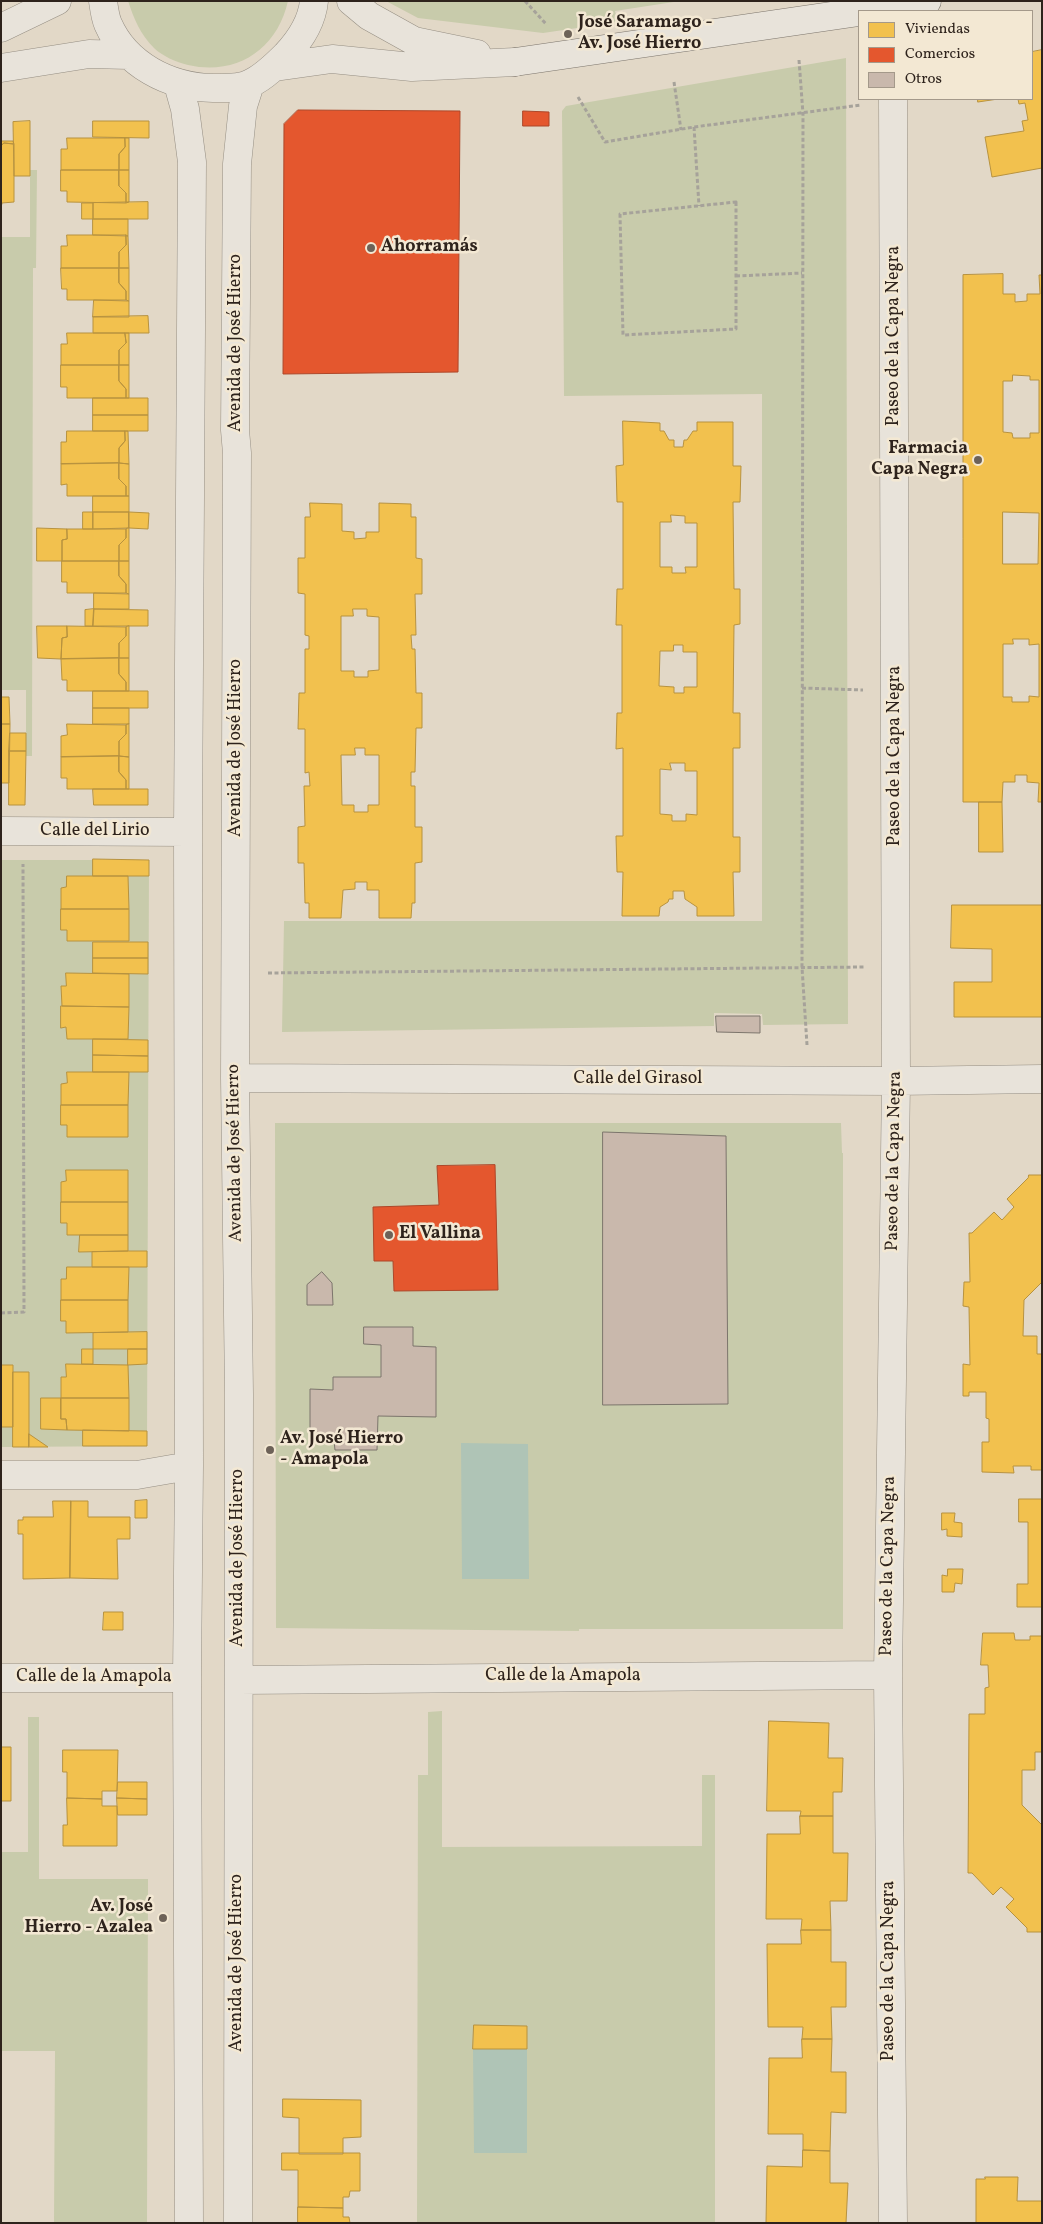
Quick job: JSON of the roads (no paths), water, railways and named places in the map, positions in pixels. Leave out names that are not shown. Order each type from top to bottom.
[{"type":"street","points":[[1,28],[57,1]]},
{"type":"street","points":[[103,1],[108,24],[129,55],[162,78],[198,88],[227,88],[250,84],[275,67],[301,39],[314,1]]},
{"type":"street","points":[[352,1],[369,16],[414,41],[515,62]]},
{"type":"street","points":[[881,10],[897,9],[928,1]]},
{"type":"street","points":[[275,67],[332,59],[412,68],[515,62],[858,12]]},
{"type":"street","points":[[1,68],[89,54],[129,55]]},
{"type":"street","points":[[178,84],[188,122],[192,162],[188,832],[189,1466],[187,1678],[189,2223]]},
{"type":"street","name":"Avenida de José Hierro","points":[[238,2223],[239,1394],[235,1078],[237,164],[243,106],[250,84]]},
{"type":"street","name":"Paseo de la Capa Negra","points":[[893,100],[896,1081],[888,1675],[893,2223]]},
{"type":"street","name":"Calle del Lirio","points":[[12,831],[188,832]]},
{"type":"street","name":"Calle del Girasol","points":[[235,1078],[896,1081],[1042,1079]]},
{"type":"street","points":[[1,1475],[137,1475],[189,1466]]},
{"type":"street","name":"Calle de la Amapola","points":[[239,1680],[888,1675]]},
{"type":"street","name":"Calle de la Amapola","points":[[1,1678],[187,1678]]},
{"type":"place","name":"José Saramago - Av. José Hierro","points":[[568,34]]},
{"type":"place","name":"Ahorramás","points":[[371,248]]},
{"type":"place","name":"Farmacia Capa Negra","points":[[978,460]]},
{"type":"place","name":"El Vallina","points":[[389,1235]]},
{"type":"place","name":"Av. José Hierro - Amapola","points":[[270,1450]]},
{"type":"place","name":"Av. José Hierro - Azalea","points":[[163,1918]]}]
